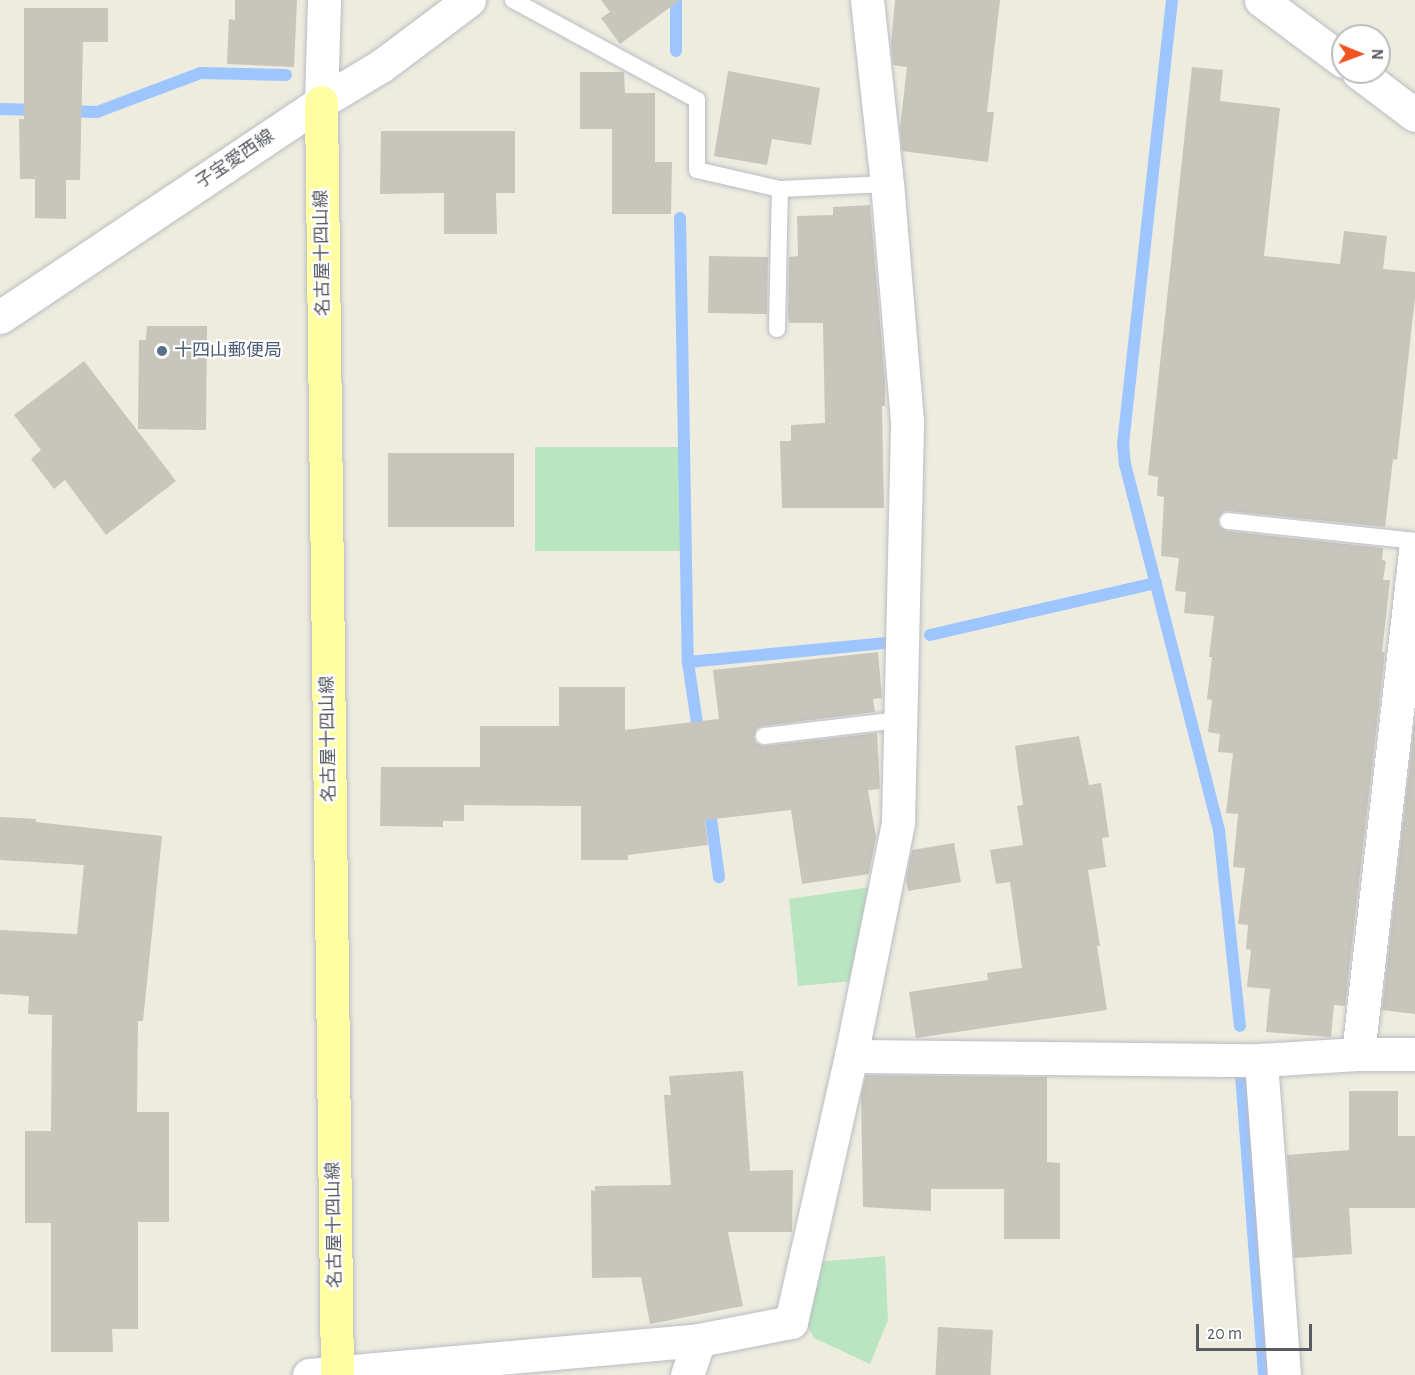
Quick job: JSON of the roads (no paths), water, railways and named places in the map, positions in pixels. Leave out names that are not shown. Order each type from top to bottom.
[{"type":"main road","name":"名古屋十四山線","points":[[321,102],[328,1374]]},
{"type":"street","points":[[321,102],[324,0]]},
{"type":"street","name":"子宝愛西線","points":[[0,317],[321,102],[381,66],[469,0]]},
{"type":"street","points":[[328,1374],[699,1340],[791,1322],[851,1056],[898,823],[907,421],[887,184],[867,0]]},
{"type":"street","points":[[1261,0],[1331,52]]},
{"type":"street","points":[[1374,84],[1415,115]]},
{"type":"street","points":[[1358,1054],[1415,552]]},
{"type":"street","points":[[851,1056],[1261,1060],[1358,1054],[1415,1054]]},
{"type":"street","points":[[1261,1060],[1284,1375]]},
{"type":"street","points":[[687,1375],[699,1340]]},
{"type":"lane","points":[[513,0],[697,100],[697,170],[780,189],[887,184]]},
{"type":"lane","points":[[777,328],[780,189]]},
{"type":"lane","points":[[1228,521],[1415,541]]},
{"type":"lane","points":[[764,736],[899,720]]},
{"type":"waterway","points":[[676,0],[676,51]]},
{"type":"waterway","points":[[1172,0],[1123,443],[1125,464],[1219,830],[1240,1026]]},
{"type":"waterway","points":[[66,111],[97,112],[201,73],[286,75]]},
{"type":"waterway","points":[[0,109],[40,110]]},
{"type":"waterway","points":[[680,218],[688,662]]},
{"type":"waterway","points":[[930,635],[1156,583]]},
{"type":"waterway","points":[[699,736],[688,662],[884,643]]},
{"type":"waterway","points":[[709,804],[719,877]]},
{"type":"waterway","points":[[1241,1075],[1264,1375]]},
{"type":"place","name":"十四山郵便局","points":[[162,351]]}]
